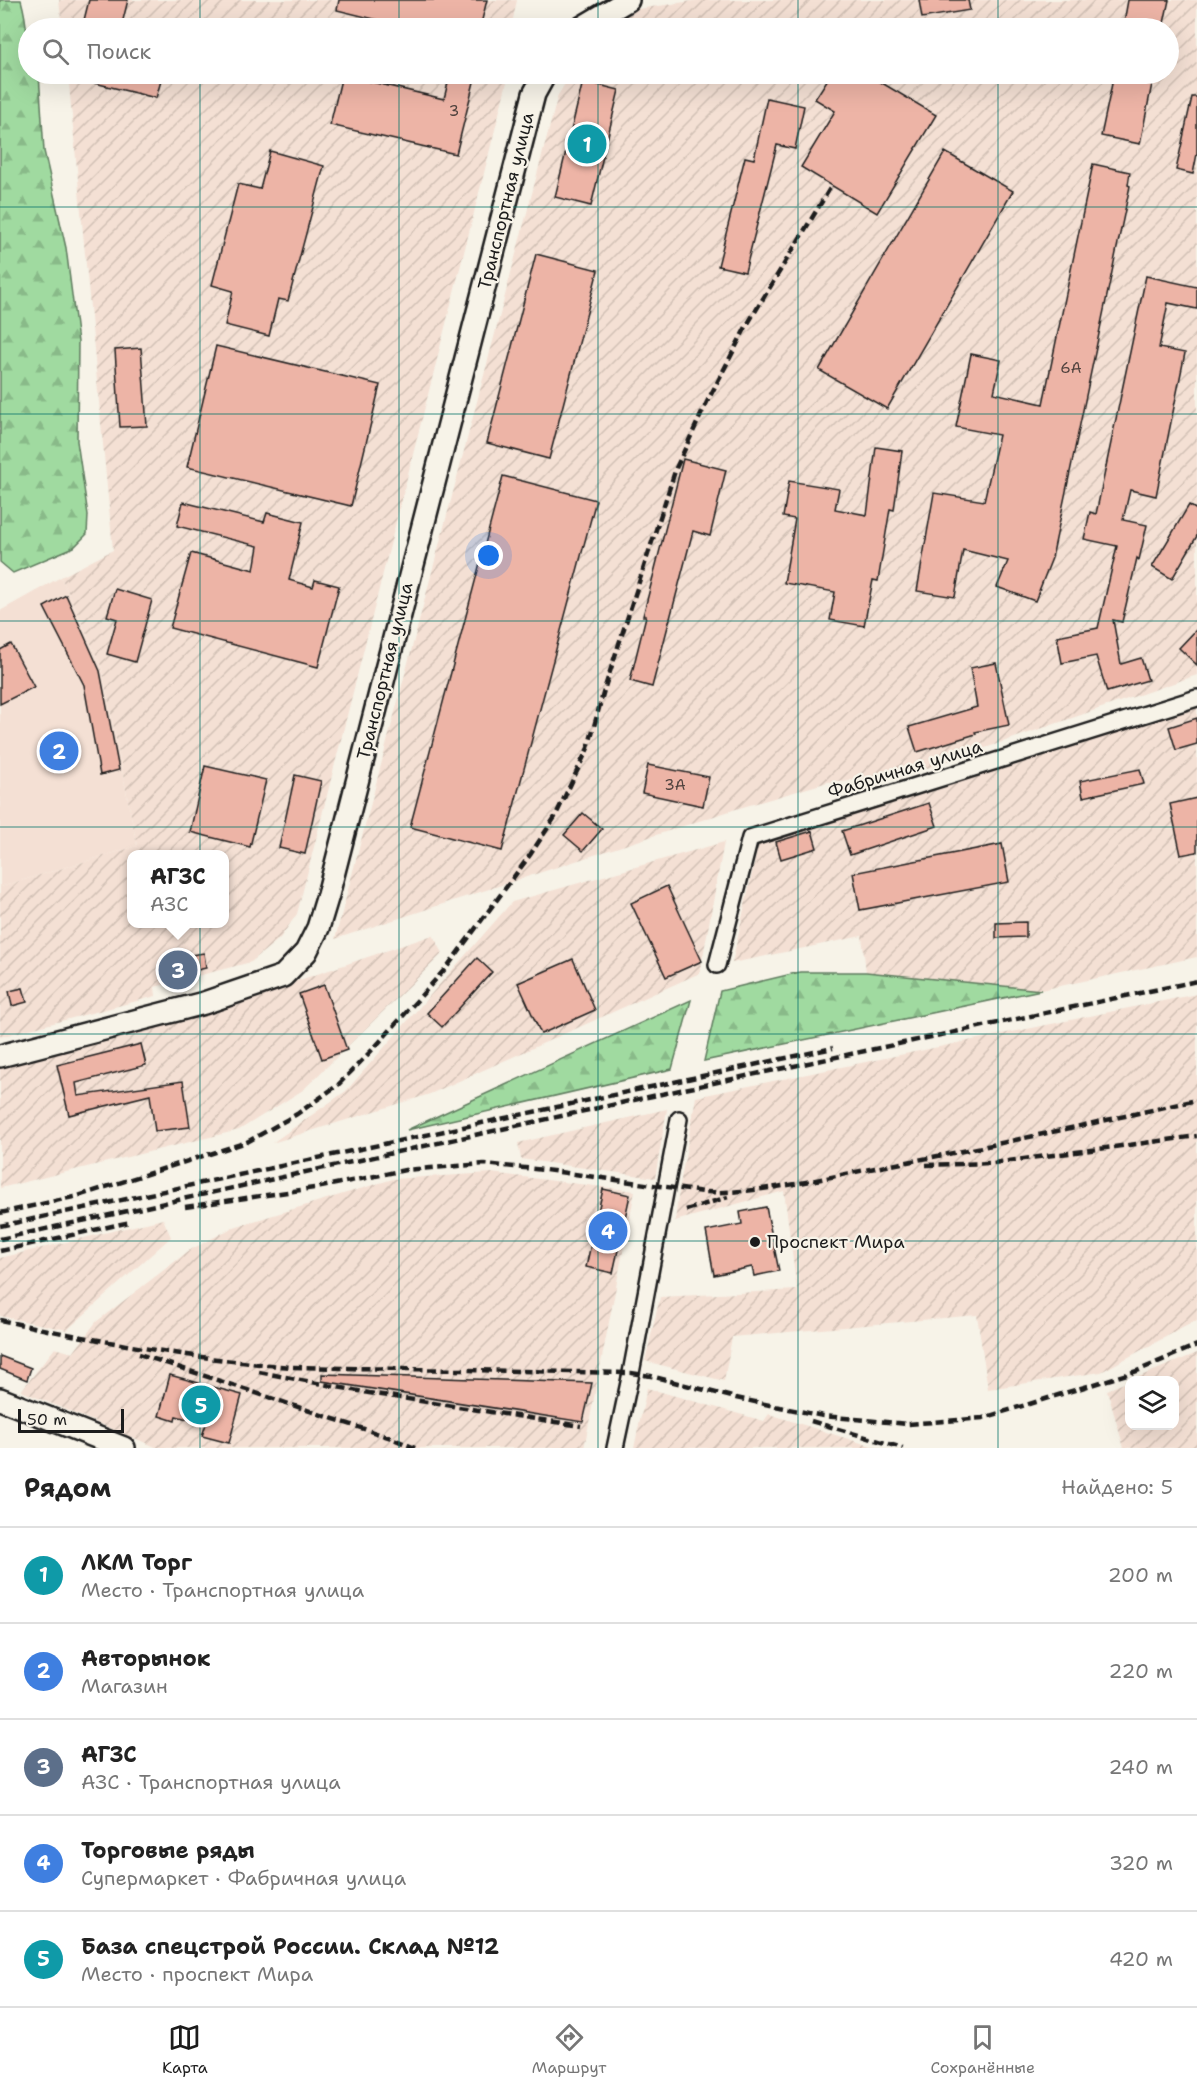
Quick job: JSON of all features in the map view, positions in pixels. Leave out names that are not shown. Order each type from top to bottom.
[{"type":"street","points":[[598,18],[628,0]]},
{"type":"street","name":"Транспортная улица","points":[[0,1056],[204,1003],[283,976],[306,952],[318,928],[328,895],[534,94],[540,84]]},
{"type":"street","name":"Фабричная улица","points":[[717,965],[750,838],[1197,698]]},
{"type":"street","points":[[615,1448],[679,1119]]},
{"type":"street","points":[[0,1399],[124,1448]]},
{"type":"shaded area","points":[[59,0],[517,0],[513,18],[61,18]]},
{"type":"shaded area","points":[[699,0],[1197,0],[1197,675],[904,776],[828,782],[736,809],[335,939],[558,95],[565,84],[1179,84],[1179,18],[623,18],[638,9]]},
{"type":"shaded area","points":[[69,84],[506,84],[297,914],[280,938],[251,962],[155,987],[156,996],[0,1037],[0,887],[137,846],[102,668],[61,577],[113,550]]},
{"type":"shaded area","points":[[61,577],[102,668],[137,846],[0,887],[0,611]]},
{"type":"shaded area","points":[[1197,705],[1197,957],[1041,990],[866,972],[862,936],[732,963],[759,842]]},
{"type":"shaded area","points":[[724,842],[700,973],[430,1094],[272,1143],[346,1091],[512,902]]},
{"type":"shaded area","points":[[433,935],[443,953],[303,1090],[239,1130],[0,1188],[0,1063],[243,999]]},
{"type":"shaded area","points":[[1197,994],[1197,1320],[1101,1372],[988,1389],[977,1315],[732,1337],[724,1381],[645,1361],[660,1297],[797,1290],[784,1191],[675,1221],[696,1097]]},
{"type":"shaded area","points":[[667,1109],[655,1178],[521,1159],[518,1143]]},
{"type":"shaded area","points":[[491,1173],[635,1191],[584,1448],[158,1448],[21,1391],[55,1348],[73,1353],[96,1322],[190,1250],[234,1227],[393,1179]]},
{"type":"shaded area","points":[[163,1219],[171,1237],[67,1330],[0,1316],[0,1258]]},
{"type":"shaded area","points":[[1197,1353],[1197,1448],[1124,1448],[1107,1390],[1125,1383],[1125,1430],[1179,1430],[1179,1376],[1141,1376]]},
{"type":"shaded area","points":[[647,1388],[764,1421],[769,1414],[877,1448],[634,1448]]},
{"type":"green space","points":[[0,0],[21,0],[24,18],[18,18],[18,84],[40,84],[44,151],[66,248],[78,342],[77,441],[88,515],[87,534],[74,547],[13,573],[0,562]]},
{"type":"green space","points":[[800,972],[866,972],[1041,990],[704,1061],[720,991]]},
{"type":"green space","points":[[691,1000],[672,1069],[407,1130]]},
{"type":"building","points":[[89,0],[128,0],[124,18],[84,18]]},
{"type":"building","points":[[339,0],[487,0],[482,18],[370,18],[337,10]]},
{"type":"building","points":[[919,0],[968,0],[970,10],[922,18]]},
{"type":"building","points":[[1128,0],[1169,0],[1165,18],[1125,18]]},
{"type":"building","points":[[99,84],[160,84],[156,98]]},
{"type":"building","points":[[340,84],[380,84],[444,99],[448,84],[474,84],[456,154],[330,125]]},
{"type":"building","points":[[582,84],[595,84],[619,90],[591,206],[555,197]]},
{"type":"building","points":[[825,84],[884,84],[936,115],[877,213],[801,167],[835,111],[815,99]]},
{"type":"building","points":[[1112,84],[1152,84],[1140,144],[1101,136]]},
{"type":"building","points":[[1192,97],[1197,97],[1197,154],[1193,174],[1176,170]]},
{"type":"building","points":[[767,98],[804,106],[795,149],[777,145],[745,272],[718,266],[745,157],[754,159]]},
{"type":"building","points":[[270,151],[324,166],[288,301],[278,299],[269,336],[225,325],[233,291],[212,285],[238,184],[260,189]]},
{"type":"building","points":[[945,152],[1013,191],[887,409],[819,370]]},
{"type":"building","points":[[1093,164],[1130,172],[1128,185],[1130,186],[1052,558],[1035,601],[997,587],[1008,561],[963,550],[955,597],[917,591],[934,493],[984,501],[999,435],[956,427],[971,354],[1001,360],[994,393],[1043,404]]},
{"type":"building","points":[[536,254],[598,270],[549,459],[487,443]]},
{"type":"building","points":[[1146,276],[1197,287],[1197,309],[1168,303],[1159,348],[1185,353],[1156,496],[1130,490],[1123,520],[1147,525],[1122,622],[1113,620],[1121,664],[1141,658],[1148,680],[1107,692],[1096,656],[1062,663],[1057,636],[1098,628],[1117,546],[1084,539],[1090,512],[1096,514]]},
{"type":"building","points":[[216,346],[380,385],[351,506],[187,467]]},
{"type":"building","points":[[141,348],[147,426],[120,427],[115,350]]},
{"type":"building","points":[[876,447],[902,451],[894,510],[890,509],[878,581],[873,580],[864,626],[830,620],[835,592],[784,583],[795,519],[783,517],[789,481],[839,489],[835,509],[867,515]]},
{"type":"building","points":[[683,459],[726,470],[710,536],[693,531],[652,687],[630,681],[646,616],[643,616]]},
{"type":"building","points":[[503,476],[596,500],[502,851],[410,827]]},
{"type":"building","points":[[183,502],[264,522],[267,513],[303,522],[289,580],[313,587],[315,580],[339,586],[318,667],[170,628],[191,553],[254,570],[258,546],[177,526]]},
{"type":"building","points":[[1189,505],[1197,510],[1197,536],[1172,579],[1152,567]]},
{"type":"building","points":[[115,589],[152,600],[135,662],[107,654],[117,619],[107,616]]},
{"type":"building","points":[[66,595],[100,671],[119,770],[100,775],[84,685],[44,607]]},
{"type":"building","points":[[1197,629],[1197,665],[1179,648]]},
{"type":"building","points":[[11,644],[34,687],[0,704],[0,650]]},
{"type":"building","points":[[996,663],[1009,725],[975,732],[976,734],[917,752],[909,727],[977,707],[970,668]]},
{"type":"building","points":[[1197,718],[1197,744],[1176,750],[1169,727]]},
{"type":"building","points":[[648,765],[709,777],[703,806],[642,793]]},
{"type":"building","points":[[205,766],[266,780],[250,847],[190,832]]},
{"type":"building","points":[[1140,769],[1144,784],[1083,797],[1080,781]]},
{"type":"building","points":[[295,775],[321,781],[305,854],[279,848]]},
{"type":"building","points":[[1197,798],[1197,852],[1181,855],[1170,804]]},
{"type":"building","points":[[929,803],[937,826],[850,855],[842,831]]},
{"type":"building","points":[[583,813],[602,829],[583,851],[564,835]]},
{"type":"building","points":[[812,831],[817,848],[781,859],[776,842]]},
{"type":"building","points":[[1002,844],[1009,882],[860,910],[853,873]]},
{"type":"building","points":[[667,886],[702,961],[666,977],[631,903]]},
{"type":"building","points":[[1026,922],[1026,937],[996,938],[996,923]]},
{"type":"building","points":[[204,953],[206,968],[193,971],[191,955]]},
{"type":"building","points":[[477,958],[492,972],[442,1027],[427,1013]]},
{"type":"building","points":[[573,959],[595,1010],[541,1034],[518,983]]},
{"type":"building","points":[[324,985],[347,1050],[322,1059],[299,994]]},
{"type":"building","points":[[23,988],[27,1002],[12,1006],[9,991]]},
{"type":"building","points":[[141,1044],[146,1065],[76,1083],[78,1096],[183,1081],[190,1127],[155,1131],[150,1095],[69,1115],[57,1065]]},
{"type":"building","points":[[603,1189],[630,1195],[613,1273],[586,1267]]},
{"type":"building","name":"Проспект Мира","points":[[766,1207],[779,1271],[754,1276],[752,1267],[714,1275],[706,1231],[742,1224],[740,1212]]},
{"type":"building","points":[[0,1356],[31,1368],[27,1380],[0,1369]]},
{"type":"building","points":[[322,1374],[592,1383],[583,1422],[322,1381]]},
{"type":"building","points":[[170,1375],[242,1395],[229,1443],[202,1436],[206,1424],[176,1416],[175,1421],[159,1416]]},
{"type":"railway","points":[[0,1213],[78,1196],[247,1142],[297,1114],[338,1085],[447,967],[530,855],[555,817],[588,748],[604,690],[676,468],[747,325],[832,185]]},
{"type":"railway","points":[[0,1239],[680,1090],[1197,981]]},
{"type":"railway","points":[[0,1226],[833,1048]]},
{"type":"railway","points":[[185,1207],[321,1187],[405,1170],[484,1164],[703,1192],[766,1189],[952,1153],[1197,1100]]},
{"type":"railway","points":[[926,1165],[993,1163],[1197,1136]]},
{"type":"railway","points":[[686,1210],[728,1197]]},
{"type":"railway","points":[[0,1251],[130,1222]]},
{"type":"railway","points":[[0,1320],[146,1348],[292,1367],[631,1373],[823,1416],[908,1424],[983,1418],[1137,1371],[1197,1345]]},
{"type":"railway","points":[[139,1354],[415,1448]]},
{"type":"railway","points":[[259,1372],[369,1393],[581,1426]]},
{"type":"railway","points":[[811,1421],[903,1448]]},
{"type":"place","name":"ЛКМ Торг","points":[[587,144]]},
{"type":"place","name":"Авторынок","points":[[59,751]]},
{"type":"place","name":"АГЗС","points":[[178,970]]},
{"type":"place","name":"Торговые ряды","points":[[608,1231]]},
{"type":"place","name":"Проспект Мира","points":[[755,1242]]},
{"type":"place","name":"База спецстрой России. Склад №12","points":[[201,1405]]}]
